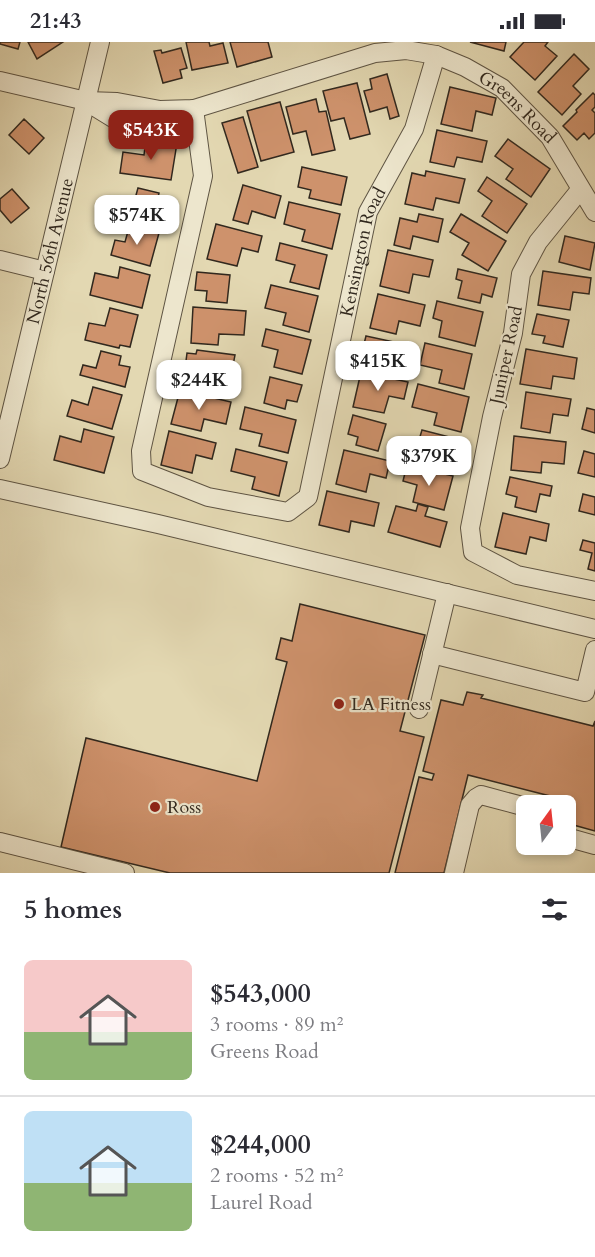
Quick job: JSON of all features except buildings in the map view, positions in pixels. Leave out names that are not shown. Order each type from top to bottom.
[{"type":"street","name":"North 56th Avenue","points":[[0,459],[2,440],[100,42]]},
{"type":"street","name":"Greens Road","points":[[0,81],[86,101],[117,102],[151,117],[194,109],[375,53],[406,50],[436,55],[465,67],[501,88],[550,137],[595,212]]},
{"type":"street","name":"Kensington Road","points":[[194,109],[203,176],[141,451],[142,471],[208,497],[288,512],[308,497],[368,212],[414,129],[436,55]]},
{"type":"street","name":"Juniper Road","points":[[580,190],[538,242],[521,274],[513,333],[492,417],[470,528],[473,552],[508,570],[595,591]]},
{"type":"street","points":[[0,260],[45,272]]},
{"type":"street","points":[[0,489],[158,524],[595,629]]},
{"type":"street","points":[[419,709],[447,593]]},
{"type":"street","points":[[432,654],[585,692],[595,650]]},
{"type":"street","points":[[454,873],[470,805],[476,798],[481,795],[516,804]]},
{"type":"street","points":[[576,840],[595,845]]},
{"type":"street","points":[[0,842],[125,873]]},
{"type":"place","name":"LA Fitness","points":[[339,704]]},
{"type":"place","name":"Ross","points":[[155,807]]}]
